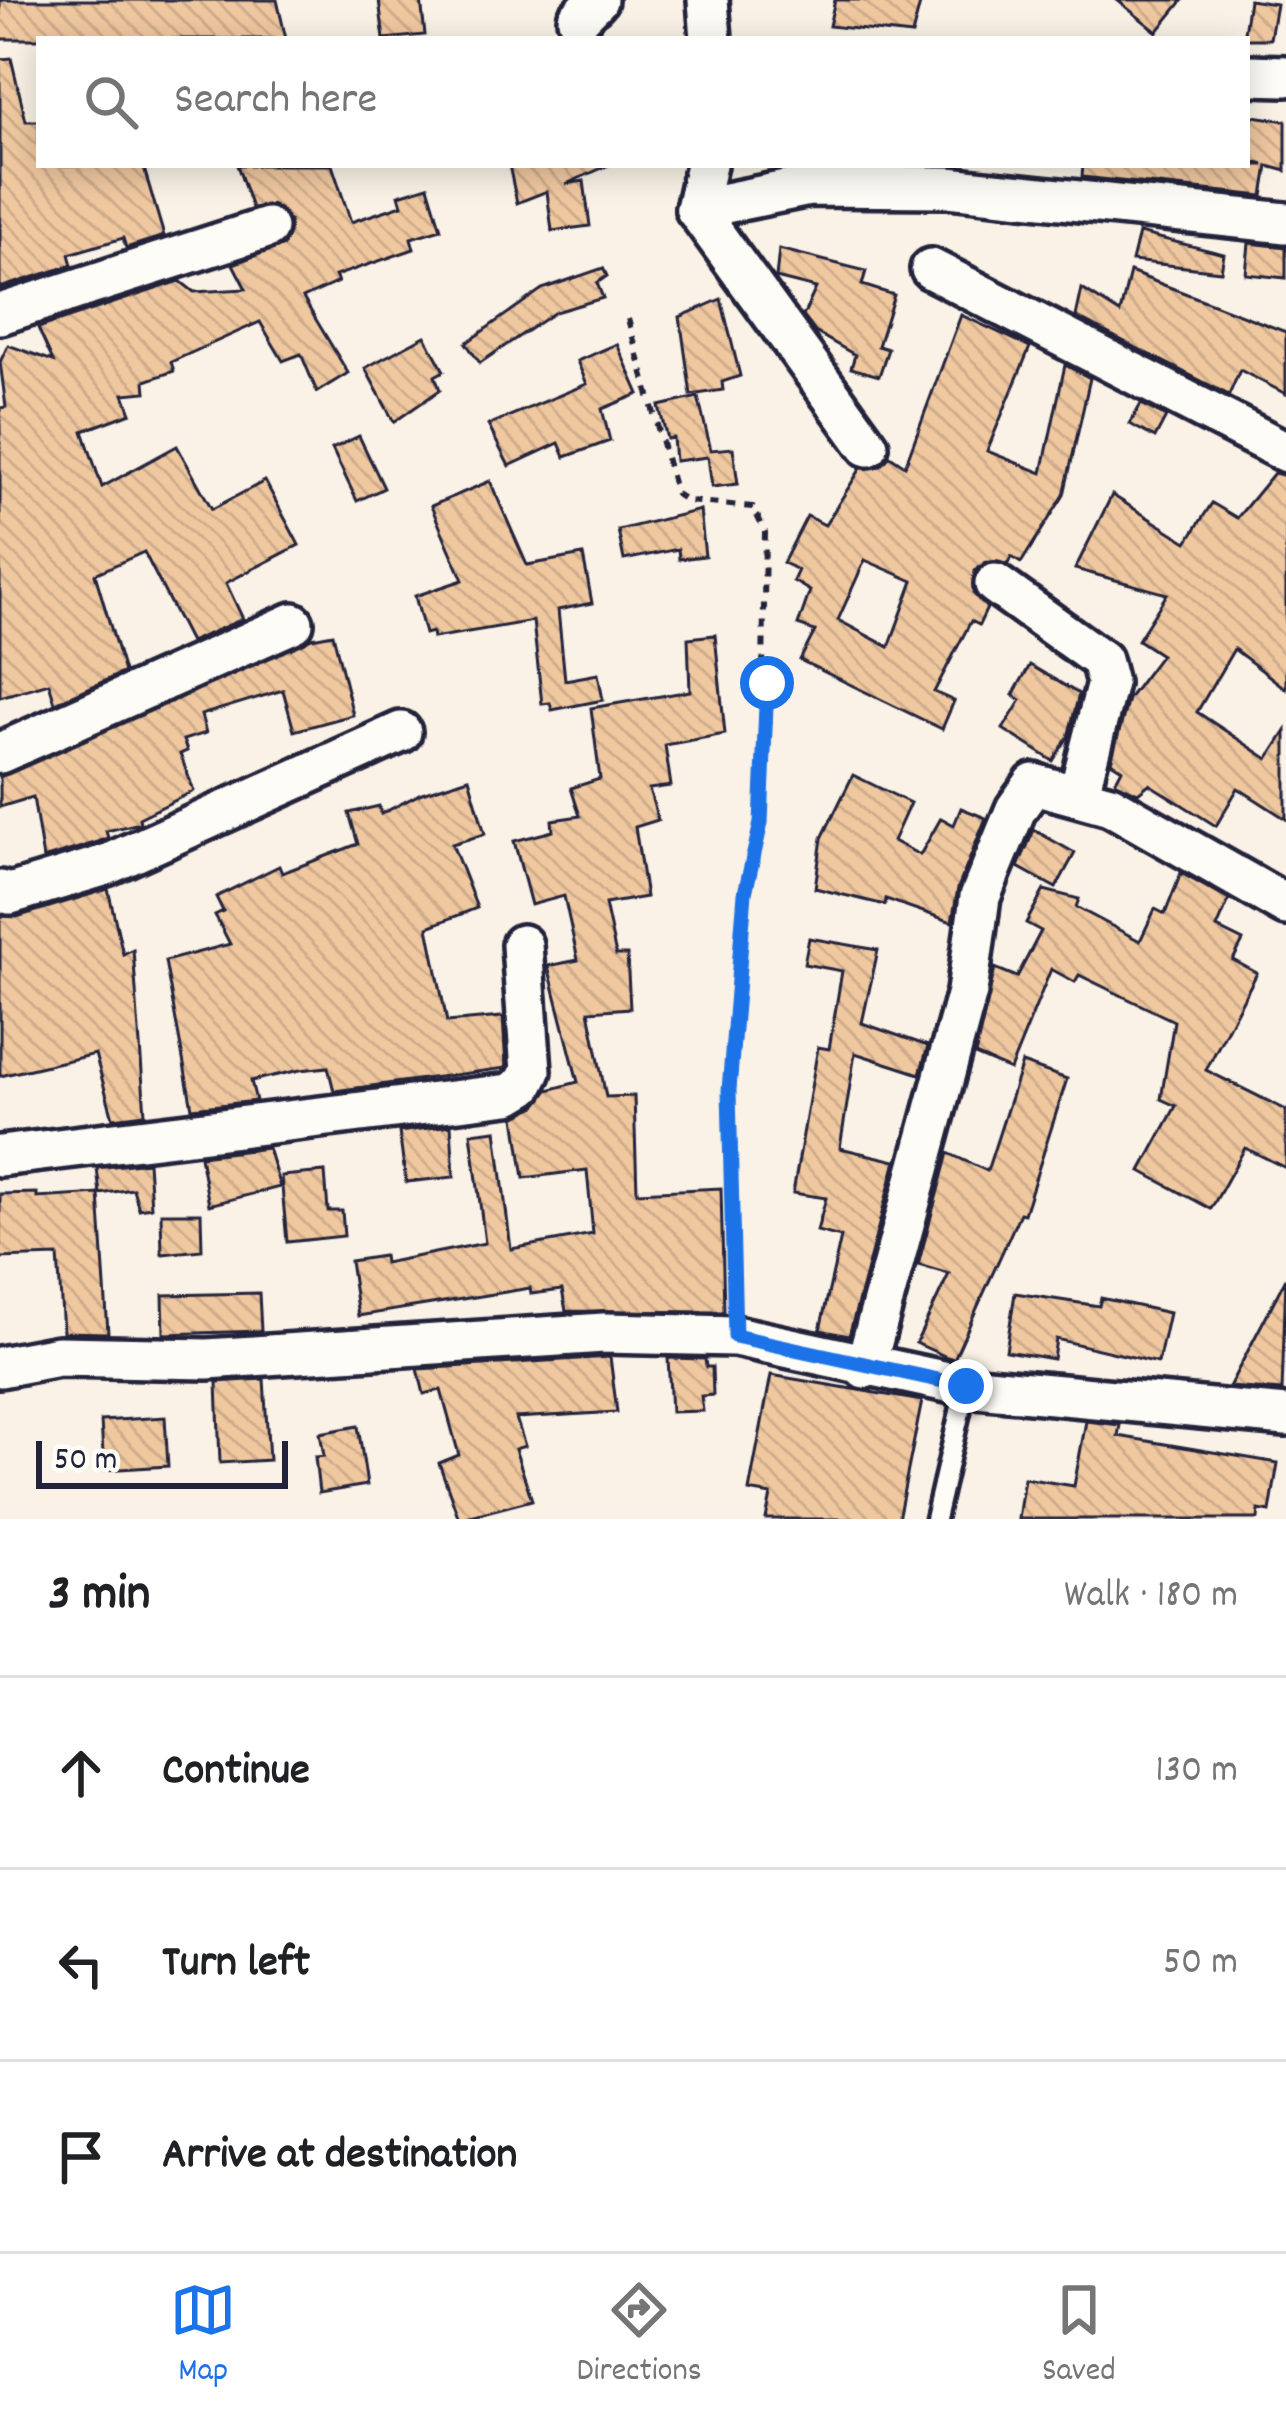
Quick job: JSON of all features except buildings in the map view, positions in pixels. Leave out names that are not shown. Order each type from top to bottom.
[{"type":"street","points":[[708,0],[711,36]]},
{"type":"street","points":[[1250,75],[1286,76]]},
{"type":"street","points":[[705,168],[696,209],[868,446]]},
{"type":"street","points":[[696,209],[810,186],[948,187],[1286,223]]},
{"type":"street","points":[[0,314],[266,228]]},
{"type":"street","points":[[931,269],[1286,452]]},
{"type":"street","points":[[995,584],[1101,659],[1107,683],[1078,792]]},
{"type":"street","points":[[0,753],[293,623]]},
{"type":"street","points":[[0,891],[10,894],[106,865],[401,732]]},
{"type":"street","points":[[866,1368],[967,992],[980,897],[1016,809],[1034,784],[1060,793],[1078,792],[1110,805],[1286,905]]},
{"type":"street","points":[[0,1156],[508,1094],[524,1085],[531,1071],[522,945]]},
{"type":"street","points":[[0,1367],[58,1356],[207,1359],[604,1334],[735,1336],[966,1386],[1286,1416]]},
{"type":"lane","points":[[935,1519],[966,1386]]},
{"type":"path","points":[[628,319],[676,494],[686,501],[753,507],[765,532],[761,823],[745,893],[729,1090],[735,1336]]},
{"type":"route","points":[[767,683],[761,823],[745,893],[729,1090],[735,1336],[966,1386]]}]
